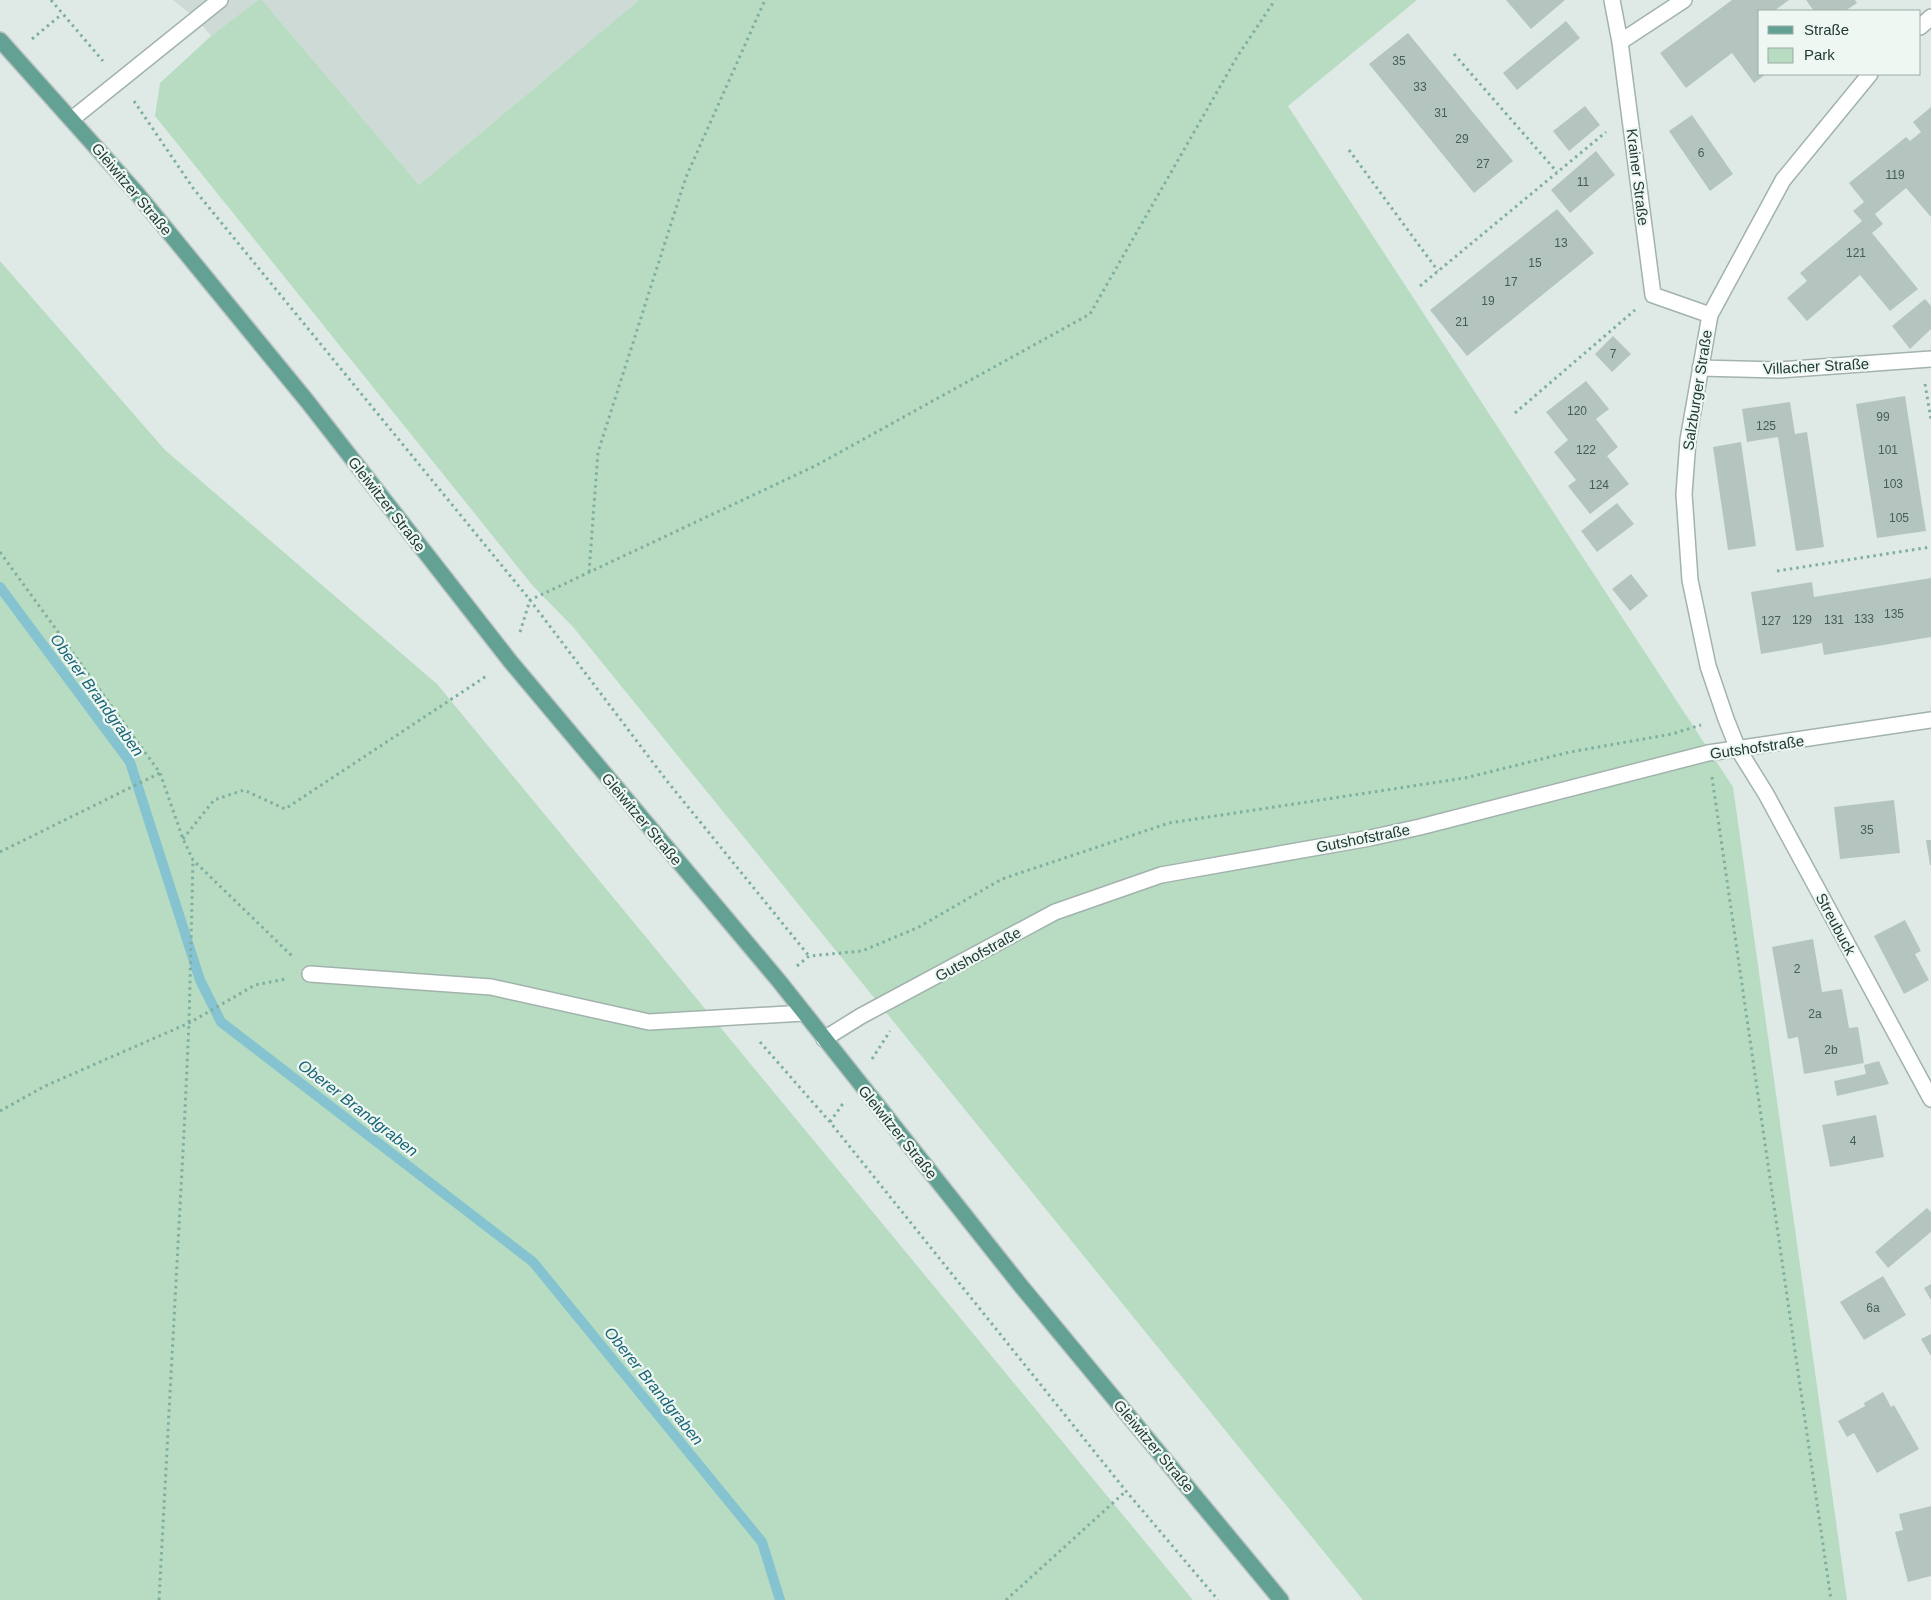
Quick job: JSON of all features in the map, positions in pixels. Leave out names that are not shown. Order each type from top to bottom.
[{"type":"main road","name":"Gleiwitzer Straße","points":[[0,40],[135,191],[307,401],[510,661],[779,981],[1027,1293],[1280,1600]]},
{"type":"street","points":[[72,119],[220,0]]},
{"type":"street","name":"Krainer Straße","points":[[1612,0],[1630,113],[1653,295]]},
{"type":"street","points":[[1620,42],[1684,0]]},
{"type":"street","points":[[1921,25],[1931,17]]},
{"type":"street","name":"Salzburger Straße","points":[[1738,749],[1708,666],[1690,580],[1686,536],[1684,494],[1688,440],[1710,315],[1783,180],[1869,75]]},
{"type":"street","points":[[1653,295],[1710,315]]},
{"type":"street","name":"Villacher Straße","points":[[1700,368],[1779,370],[1926,359]]},
{"type":"street","name":"Gutshofstraße","points":[[824,1039],[861,1016],[1055,912],[1161,875],[1370,838],[1420,827],[1708,753],[1931,720]]},
{"type":"street","name":"Streubuck","points":[[1738,749],[1766,794],[1931,1100]]},
{"type":"street","points":[[310,974],[491,987],[649,1022],[804,1013]]},
{"type":"path","points":[[51,0],[119,80],[193,188],[530,600],[667,781],[809,956]]},
{"type":"path","points":[[589,573],[598,452],[686,177],[765,0]]},
{"type":"path","points":[[183,839],[214,800],[244,790],[285,809],[510,661],[530,600],[815,466],[1090,314],[1237,57],[1275,0]]},
{"type":"path","points":[[1454,54],[1557,172]]},
{"type":"path","points":[[1420,286],[1630,113]]},
{"type":"path","points":[[1349,150],[1438,271]]},
{"type":"path","points":[[1515,413],[1653,295]]},
{"type":"path","points":[[1926,359],[1931,420]]},
{"type":"path","points":[[1777,571],[1931,547]]},
{"type":"path","points":[[0,552],[160,773],[183,839],[193,860],[310,974]]},
{"type":"path","points":[[779,981],[809,956],[862,951],[917,928],[1002,880],[1169,823],[1465,778],[1570,752],[1672,734],[1726,719]]},
{"type":"path","points":[[1708,753],[1831,1600]]},
{"type":"path","points":[[0,852],[160,773]]},
{"type":"path","points":[[159,1600],[189,1023],[193,860]]},
{"type":"path","points":[[0,1111],[45,1086],[189,1023],[256,985],[310,974]]},
{"type":"path","points":[[739,1018],[830,1122],[1126,1491],[1218,1600]]},
{"type":"path","points":[[830,1122],[894,1025]]},
{"type":"path","points":[[1006,1600],[1126,1491]]},
{"type":"shaded area","points":[[173,0],[258,0],[211,36],[197,19]]},
{"type":"shaded area","points":[[262,0],[639,0],[419,185]]},
{"type":"green space","points":[[258,0],[262,0],[419,185],[639,0],[1417,0],[1288,106],[1733,787],[1847,1600],[1363,1600],[574,628],[533,586],[155,116],[160,83],[211,36]]},
{"type":"green space","points":[[0,261],[165,450],[437,684],[1193,1600],[0,1600]]},
{"type":"building","points":[[1506,0],[1565,0],[1531,29]]},
{"type":"building","points":[[1732,0],[1789,0],[1775,10],[1758,10],[1758,75],[1765,75],[1754,83],[1732,53],[1686,88],[1660,53]]},
{"type":"building","points":[[1806,0],[1855,0],[1857,3],[1846,10],[1813,10]]},
{"type":"building","points":[[1566,21],[1580,38],[1517,90],[1503,73]]},
{"type":"building","points":[[1408,33],[1513,161],[1474,193],[1369,64]]},
{"type":"building","points":[[1585,106],[1600,125],[1569,151],[1553,131]]},
{"type":"building","points":[[1931,107],[1931,217],[1906,188],[1875,214],[1883,224],[1872,233],[1918,289],[1890,311],[1860,275],[1807,321],[1787,298],[1807,281],[1800,273],[1862,221],[1853,211],[1864,202],[1849,183],[1906,137],[1910,141],[1921,132],[1913,122]]},
{"type":"building","points":[[1692,115],[1733,174],[1710,191],[1669,131]]},
{"type":"building","points":[[1596,151],[1615,175],[1570,213],[1551,190]]},
{"type":"building","points":[[1557,209],[1594,253],[1467,356],[1430,310]]},
{"type":"building","points":[[1925,299],[1931,306],[1931,329],[1910,349],[1892,326]]},
{"type":"building","points":[[1613,336],[1631,354],[1612,372],[1595,354]]},
{"type":"building","points":[[1586,381],[1609,409],[1596,419],[1618,447],[1607,456],[1629,484],[1590,514],[1568,486],[1576,480],[1554,452],[1568,440],[1546,412]]},
{"type":"building","points":[[1905,396],[1926,531],[1877,538],[1856,404]]},
{"type":"building","points":[[1790,402],[1795,434],[1807,432],[1824,547],[1796,551],[1778,437],[1747,442],[1742,409]]},
{"type":"building","points":[[1741,442],[1756,546],[1728,550],[1713,447]]},
{"type":"building","points":[[1617,503],[1634,524],[1597,552],[1581,531]]},
{"type":"building","points":[[1631,574],[1648,596],[1630,611],[1612,589]]},
{"type":"building","points":[[1931,578],[1931,637],[1824,655],[1822,643],[1761,654],[1751,592],[1812,582],[1814,597]]},
{"type":"building","points":[[1894,800],[1900,853],[1840,859],[1834,807]]},
{"type":"building","points":[[1926,840],[1931,840],[1931,865],[1930,865]]},
{"type":"building","points":[[1905,920],[1921,951],[1915,954],[1929,980],[1904,994],[1874,936]]},
{"type":"building","points":[[1813,939],[1822,992],[1842,989],[1849,1028],[1858,1027],[1864,1063],[1804,1074],[1798,1037],[1788,1039],[1772,947]]},
{"type":"building","points":[[1879,1061],[1889,1084],[1837,1096],[1834,1081],[1866,1074],[1864,1065]]},
{"type":"building","points":[[1876,1115],[1884,1157],[1830,1167],[1822,1125]]},
{"type":"building","points":[[1927,1208],[1931,1212],[1931,1232],[1888,1268],[1875,1252]]},
{"type":"building","points":[[1883,1276],[1906,1315],[1864,1340],[1840,1302]]},
{"type":"building","points":[[1931,1284],[1931,1300],[1924,1288]]},
{"type":"building","points":[[1931,1334],[1931,1356],[1921,1339]]},
{"type":"building","points":[[1883,1392],[1891,1407],[1894,1405],[1919,1449],[1877,1473],[1854,1433],[1847,1437],[1838,1421],[1865,1406],[1864,1403]]},
{"type":"building","points":[[1931,1506],[1931,1576],[1908,1582],[1895,1532],[1903,1530],[1899,1514]]},
{"type":"waterway","name":"Oberer Brandgraben","points":[[0,587],[130,762],[200,980],[221,1022],[533,1262],[762,1542],[780,1600]]}]
